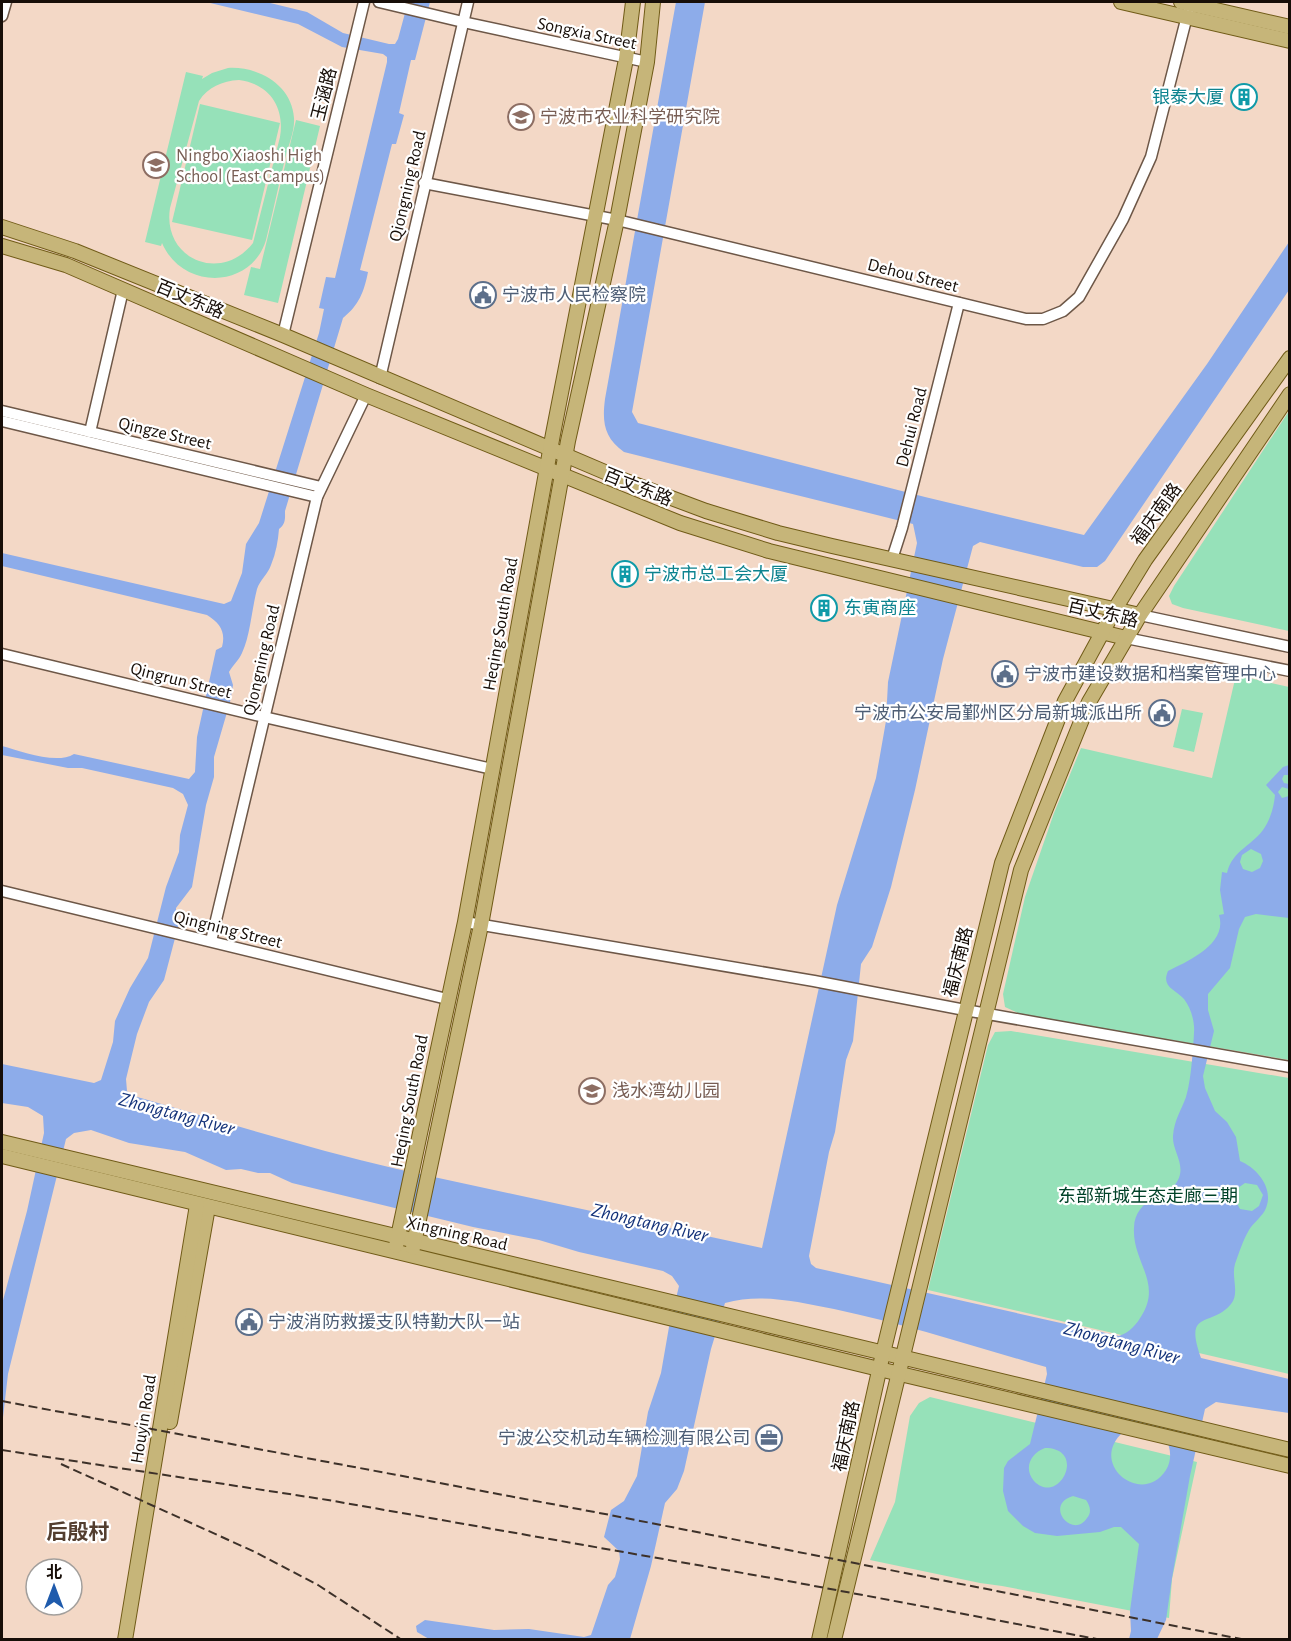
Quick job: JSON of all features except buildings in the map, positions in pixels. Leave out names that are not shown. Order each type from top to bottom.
[{"type":"main road","name":"Heqing South Road","points":[[396,1245],[465,922],[550,449],[626,59],[633,2]]},
{"type":"main road","name":"Heqing South Road","points":[[413,1248],[481,925],[562,475],[617,220],[647,62],[653,2]]},
{"type":"main road","points":[[1121,2],[1186,7],[1290,27]]},
{"type":"main road","points":[[1186,7],[1290,41]]},
{"type":"main road","name":"百丈东路","points":[[2,227],[75,251],[283,335],[626,481],[739,522],[778,533],[1140,615]]},
{"type":"main road","name":"百丈东路","points":[[2,246],[66,265],[366,395],[680,523],[724,538],[1126,638]]},
{"type":"main road","name":"福庆南路","points":[[819,1640],[882,1353],[1002,863],[1065,701],[1115,609],[1145,560],[1290,358]]},
{"type":"main road","name":"福庆南路","points":[[834,1640],[1021,870],[1089,702],[1140,615],[1290,394]]},
{"type":"main road","points":[[2,1142],[26,1155],[203,1206],[413,1248],[668,1318],[1290,1466]]},
{"type":"main road","points":[[2,1156],[26,1155]]},
{"type":"main road","name":"Xingning Road","points":[[69,1166],[396,1245]]},
{"type":"main road","name":"Houyin Road","points":[[125,1640],[203,1206]]},
{"type":"main road","name":"Houyin Road","points":[[132,1640],[203,1206]]},
{"type":"main road","name":"Xingning Road","points":[[413,1248],[672,1303],[1290,1450]]},
{"type":"street","points":[[2,16],[6,2]]},
{"type":"street","name":"玉涵路","points":[[283,335],[364,2]]},
{"type":"street","name":"Songxia Street","points":[[379,2],[647,62]]},
{"type":"street","name":"Qiongning Road","points":[[380,378],[468,2]]},
{"type":"street","name":"Dehou Street","points":[[424,183],[617,220],[1026,319],[1043,318],[1063,311],[1079,297],[1123,219],[1150,157],[1186,7]]},
{"type":"street","points":[[90,432],[123,290]]},
{"type":"street","name":"Dehui Road","points":[[892,559],[902,528],[959,303]]},
{"type":"street","name":"Qiongning Road","points":[[211,941],[319,492],[366,395]]},
{"type":"street","name":"Qingze Street","points":[[2,411],[319,492]]},
{"type":"street","name":"Qingze Street","points":[[2,421],[319,492]]},
{"type":"street","name":"百丈东路","points":[[1140,615],[1290,646]]},
{"type":"street","name":"百丈东路","points":[[1126,638],[1290,671]]},
{"type":"street","name":"Qingrun Street","points":[[2,654],[492,769]]},
{"type":"street","name":"Qingning Street","points":[[2,891],[447,999]]},
{"type":"street","points":[[465,922],[814,981],[1290,1067]]},
{"type":"green space","points":[[228,68],[239,68],[262,74],[280,87],[287,96],[294,118],[293,132],[266,240],[258,256],[246,268],[232,275],[216,278],[200,276],[185,269],[172,258],[162,243],[161,246],[145,242],[186,72],[203,76],[202,79]],"holes":[[[239,80],[250,82],[267,92],[273,99],[280,116],[281,126],[253,243],[240,255],[225,262],[211,263],[196,260],[184,252],[175,241],[170,226],[170,208],[199,101],[211,88],[221,83]]]},
{"type":"green space","points":[[200,104],[280,123],[252,240],[172,222]]},
{"type":"green space","points":[[296,120],[320,126],[278,303],[244,295],[251,267],[260,269]]},
{"type":"green space","points":[[1289,411],[1289,631],[1172,604],[1169,596],[1174,586]]},
{"type":"green space","points":[[1236,675],[1289,687],[1289,1060],[1020,1014],[1005,1007],[1003,994],[1025,897],[1054,813],[1081,748],[1212,778]]},
{"type":"green space","points":[[1182,709],[1203,713],[1194,752],[1173,747]]},
{"type":"green space","name":"东部新城生态走廊三期","points":[[1011,1031],[1289,1078],[1289,1374],[928,1290],[988,1045],[995,1032]]},
{"type":"green space","points":[[930,1397],[1197,1462],[1172,1579],[1169,1618],[870,1560],[895,1502],[910,1416],[919,1403]]},
{"type":"water","name":"Zhongtang River","points":[[206,2],[266,2],[307,12],[343,33],[395,44],[408,2],[430,2],[415,60],[411,60],[399,113],[404,115],[396,144],[392,144],[360,270],[368,272],[365,286],[357,303],[343,318],[285,511],[284,523],[279,529],[274,556],[270,568],[257,589],[245,646],[241,656],[229,672],[233,685],[214,757],[214,777],[206,805],[192,887],[176,908],[179,923],[164,980],[149,1002],[137,1034],[126,1079],[127,1091],[134,1096],[232,1125],[397,1169],[762,1248],[837,905],[876,778],[886,721],[888,682],[917,543],[913,524],[624,452],[608,435],[604,422],[605,399],[676,2],[705,2],[632,412],[638,423],[925,497],[1084,535],[1207,364],[1289,242],[1289,290],[1105,561],[1097,567],[1083,567],[980,542],[973,546],[943,659],[915,790],[891,887],[872,947],[861,964],[853,1041],[846,1060],[835,1132],[809,1256],[811,1264],[816,1268],[1119,1336],[1138,1322],[1147,1303],[1149,1292],[1135,1240],[1136,1217],[1146,1203],[1174,1186],[1178,1180],[1180,1163],[1173,1142],[1174,1130],[1186,1097],[1192,1066],[1194,1029],[1192,1015],[1184,999],[1166,981],[1166,976],[1168,971],[1204,950],[1218,935],[1219,915],[1224,914],[1220,890],[1222,872],[1227,873],[1238,853],[1265,827],[1272,811],[1275,795],[1266,785],[1283,767],[1289,765],[1289,775],[1284,775],[1282,779],[1284,783],[1289,784],[1289,789],[1282,787],[1278,792],[1282,798],[1289,796],[1289,918],[1256,914],[1245,917],[1239,929],[1230,968],[1208,994],[1208,1010],[1214,1031],[1203,1076],[1205,1088],[1215,1111],[1227,1122],[1236,1137],[1240,1161],[1258,1174],[1266,1186],[1268,1201],[1265,1211],[1247,1234],[1235,1264],[1234,1300],[1224,1311],[1202,1321],[1195,1332],[1201,1358],[1289,1379],[1289,1413],[1216,1402],[1205,1409],[1190,1476],[1166,1620],[1157,1639],[1129,1639],[1130,1611],[1139,1544],[1121,1527],[1100,1532],[1057,1536],[1035,1533],[1023,1526],[1008,1511],[1003,1491],[1004,1468],[1008,1461],[1030,1444],[1047,1374],[1046,1367],[861,1315],[779,1300],[752,1299],[725,1303],[711,1349],[684,1471],[677,1489],[665,1503],[651,1566],[630,1639],[429,1639],[417,1632],[416,1626],[425,1620],[494,1630],[529,1629],[584,1637],[591,1635],[608,1585],[615,1577],[620,1559],[619,1551],[604,1537],[611,1510],[624,1501],[637,1476],[648,1412],[661,1373],[679,1286],[672,1276],[663,1271],[292,1183],[270,1173],[241,1169],[226,1170],[185,1152],[129,1143],[91,1130],[74,1133],[66,1139],[8,1374],[2,1426],[2,1304],[27,1211],[44,1133],[43,1116],[28,1107],[2,1103],[2,1064],[94,1083],[101,1080],[113,1042],[115,1021],[130,988],[148,958],[166,887],[179,852],[180,835],[188,805],[183,794],[173,788],[82,768],[68,768],[2,755],[2,746],[48,758],[67,757],[74,754],[189,779],[195,772],[197,737],[216,650],[222,647],[223,637],[219,625],[207,615],[2,566],[2,553],[224,604],[231,601],[242,573],[246,544],[259,523],[319,333],[324,309],[319,308],[326,277],[335,278],[387,62],[387,57],[383,54],[342,47],[298,24]],"holes":[[[1251,849],[1261,854],[1263,861],[1260,868],[1252,872],[1243,869],[1240,862],[1242,855]],[[1245,1183],[1257,1185],[1263,1195],[1259,1206],[1252,1211],[1240,1209],[1234,1198],[1235,1190]],[[1123,1432],[1166,1439],[1170,1454],[1168,1466],[1156,1480],[1145,1484],[1133,1483],[1122,1477],[1115,1468],[1111,1457],[1114,1445]],[[1045,1448],[1058,1450],[1065,1457],[1067,1465],[1060,1482],[1052,1487],[1043,1487],[1034,1481],[1029,1466],[1036,1453]],[[1073,1496],[1086,1500],[1090,1514],[1081,1524],[1075,1525],[1063,1519],[1061,1506],[1064,1500]]]},
{"type":"railway","points":[[2,1401],[605,1514],[1246,1640]]},
{"type":"railway","points":[[2,1450],[328,1500],[788,1581],[1102,1640]]},
{"type":"railway","points":[[61,1464],[255,1552],[318,1585],[402,1640]]},
{"type":"place","name":"银泰大厦","points":[[1244,97]]},
{"type":"place","name":"宁波市农业科学研究院","points":[[521,117]]},
{"type":"place","name":"Ningbo Xiaoshi High School (East Campus)","points":[[156,165]]},
{"type":"place","name":"宁波市人民检察院","points":[[483,295]]},
{"type":"place","name":"宁波市总工会大厦","points":[[625,574]]},
{"type":"place","name":"东寅商座","points":[[824,608]]},
{"type":"place","name":"宁波市建设数据和档案管理中心","points":[[1005,674]]},
{"type":"place","name":"宁波市公安局鄞州区分局新城派出所","points":[[1162,713]]},
{"type":"place","name":"浅水湾幼儿园","points":[[592,1091]]},
{"type":"place","name":"宁波消防救援支队特勤大队一站","points":[[249,1322]]},
{"type":"place","name":"宁波公交机动车辆检测有限公司","points":[[769,1438]]},
{"type":"district","name":"后殷村","points":[[78,1532]]}]
